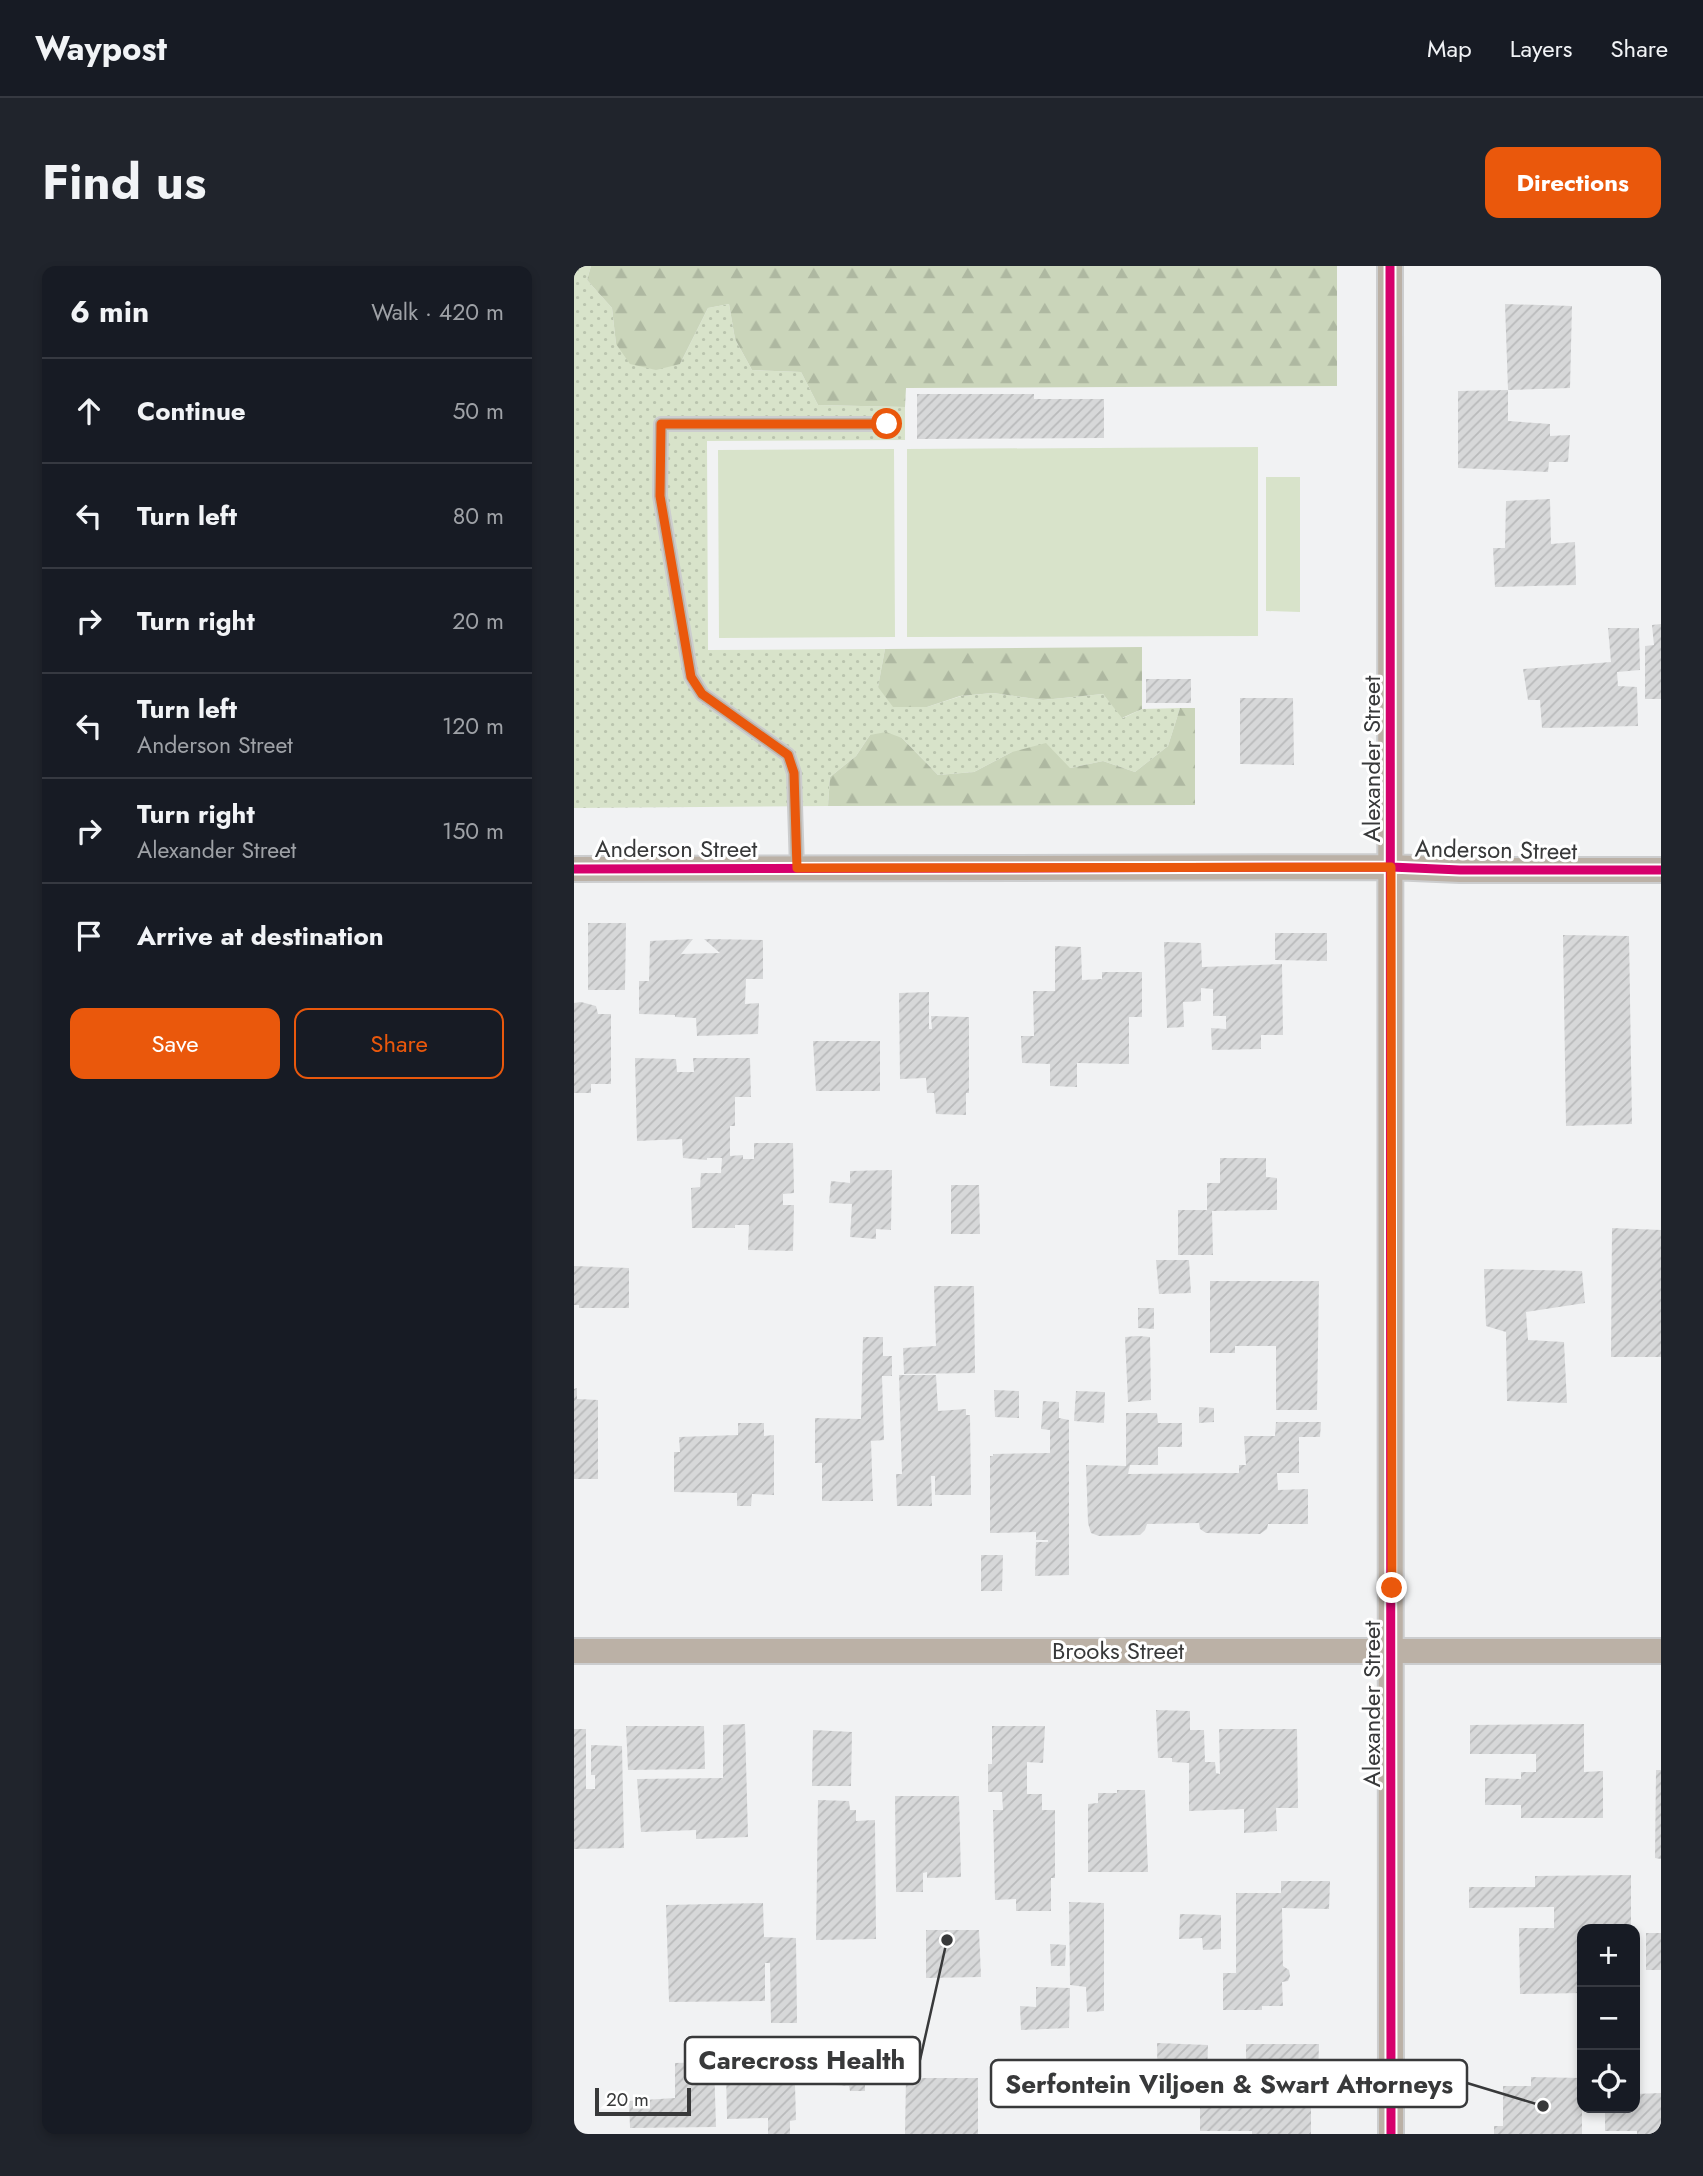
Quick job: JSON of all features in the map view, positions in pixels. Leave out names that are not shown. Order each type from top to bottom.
[{"type":"street","name":"Alexander Street","points":[[1390,266],[1391,2134]]},
{"type":"street","name":"Anderson Street","points":[[574,869],[1391,867],[1460,870],[1661,870]]},
{"type":"street","name":"Brooks Street","points":[[574,1651],[1661,1651]]},
{"type":"lane","points":[[797,868],[794,773],[788,755],[702,694],[691,677],[660,496],[661,424],[887,424]]},
{"type":"green space","points":[[574,266],[591,266],[587,280],[612,308],[616,344],[680,364],[708,308],[729,304],[735,339],[752,370],[801,372],[818,405],[905,407],[905,440],[707,441],[708,650],[885,649],[878,687],[927,707],[961,696],[993,693],[1043,700],[1103,694],[1123,718],[1142,709],[1180,708],[1168,746],[1135,772],[1103,761],[1070,768],[1012,752],[974,772],[938,775],[902,738],[870,735],[856,756],[830,777],[828,806],[574,808]]},
{"type":"green space","points":[[591,266],[1337,266],[1337,386],[906,388],[905,407],[818,405],[801,372],[752,370],[735,339],[729,304],[708,308],[680,364],[656,370],[630,364],[616,344],[612,308],[587,280]]},
{"type":"green space","points":[[1258,447],[1258,636],[907,637],[907,449]]},
{"type":"green space","points":[[894,449],[895,637],[719,638],[718,450]]},
{"type":"green space","points":[[1266,477],[1300,477],[1300,612],[1266,611]]},
{"type":"green space","points":[[1142,647],[1142,709],[1122,718],[1103,694],[1043,700],[993,693],[960,696],[927,707],[893,707],[878,687],[885,649]]},
{"type":"green space","points":[[1180,708],[1195,708],[1195,805],[828,806],[830,777],[856,756],[870,735],[886,732],[902,738],[938,775],[974,772],[1012,752],[1046,743],[1070,768],[1103,761],[1135,772],[1168,746]]},
{"type":"building","points":[[1505,304],[1572,306],[1570,388],[1508,390]]},
{"type":"building","points":[[1508,390],[1508,421],[1550,424],[1550,436],[1570,435],[1568,462],[1549,462],[1548,472],[1458,468],[1458,391]]},
{"type":"building","points":[[917,394],[1034,394],[1034,399],[1104,399],[1104,438],[917,439]]},
{"type":"building","points":[[1550,499],[1551,544],[1575,542],[1576,585],[1495,587],[1493,548],[1505,548],[1506,501]]},
{"type":"building","points":[[1661,624],[1661,699],[1645,699],[1645,646],[1654,645],[1652,625]]},
{"type":"building","points":[[1608,628],[1639,628],[1640,670],[1617,672],[1618,686],[1637,687],[1638,726],[1542,728],[1540,700],[1528,700],[1523,669],[1611,662]]},
{"type":"building","points":[[1146,679],[1191,679],[1191,703],[1146,703]]},
{"type":"building","points":[[1240,698],[1293,698],[1294,765],[1240,764]]},
{"type":"building","points":[[588,923],[626,923],[625,990],[588,990]]},
{"type":"building","points":[[1275,933],[1327,933],[1327,961],[1275,960]]},
{"type":"building","points":[[1563,935],[1629,936],[1632,1124],[1566,1126]]},
{"type":"building","points":[[693,939],[681,954],[720,953],[704,939],[763,940],[763,979],[746,979],[745,1004],[759,1003],[758,1034],[697,1036],[696,1018],[639,1014],[639,981],[649,981],[650,941]]},
{"type":"building","points":[[1164,942],[1201,943],[1202,967],[1282,964],[1283,1035],[1261,1035],[1261,1049],[1212,1050],[1211,1028],[1226,1029],[1226,1016],[1213,1016],[1213,989],[1201,988],[1201,1001],[1183,1002],[1184,1027],[1167,1028]]},
{"type":"building","points":[[1055,946],[1081,947],[1082,980],[1102,979],[1102,972],[1142,972],[1142,1017],[1129,1017],[1129,1064],[1077,1063],[1077,1087],[1050,1086],[1050,1064],[1022,1063],[1021,1036],[1034,1036],[1033,991],[1055,991]]},
{"type":"building","points":[[929,992],[929,1029],[932,1029],[931,1016],[969,1017],[969,1093],[966,1093],[966,1115],[936,1114],[934,1093],[927,1093],[926,1078],[900,1079],[899,993]]},
{"type":"building","points":[[574,1003],[596,1006],[598,1014],[611,1014],[611,1084],[591,1084],[591,1093],[574,1093]]},
{"type":"building","points":[[813,1041],[880,1041],[880,1091],[816,1091]]},
{"type":"building","points":[[635,1058],[676,1059],[677,1072],[694,1072],[693,1058],[750,1058],[751,1097],[735,1097],[735,1126],[730,1126],[730,1156],[743,1155],[743,1159],[754,1159],[754,1143],[793,1143],[794,1193],[783,1194],[783,1205],[794,1205],[793,1251],[748,1250],[749,1225],[735,1225],[735,1228],[692,1228],[691,1188],[700,1187],[701,1173],[721,1173],[722,1158],[683,1158],[682,1139],[637,1141]]},
{"type":"building","points":[[1220,1158],[1266,1158],[1266,1177],[1277,1178],[1277,1210],[1212,1211],[1213,1255],[1178,1255],[1178,1210],[1207,1210],[1207,1183],[1220,1183]]},
{"type":"building","points":[[892,1170],[891,1230],[876,1229],[876,1239],[850,1237],[852,1204],[829,1203],[831,1181],[850,1183],[850,1171]]},
{"type":"building","points":[[951,1185],[979,1185],[980,1234],[951,1234]]},
{"type":"building","points":[[1612,1228],[1661,1230],[1661,1357],[1611,1357]]},
{"type":"building","points":[[1156,1260],[1189,1260],[1191,1293],[1159,1294]]},
{"type":"building","points":[[574,1266],[629,1268],[629,1308],[579,1308],[579,1305],[574,1305]]},
{"type":"building","points":[[1484,1269],[1582,1271],[1585,1303],[1526,1312],[1528,1340],[1564,1342],[1567,1403],[1507,1401],[1506,1332],[1486,1326]]},
{"type":"building","points":[[1210,1281],[1319,1281],[1317,1410],[1276,1410],[1276,1346],[1235,1346],[1235,1353],[1210,1353]]},
{"type":"building","points":[[934,1286],[974,1286],[975,1373],[904,1374],[903,1348],[936,1346]]},
{"type":"building","points":[[1138,1308],[1154,1308],[1154,1329],[1138,1328]]},
{"type":"building","points":[[863,1337],[883,1337],[883,1356],[892,1356],[892,1376],[882,1376],[884,1440],[871,1441],[873,1501],[822,1501],[822,1463],[815,1463],[815,1418],[861,1419]]},
{"type":"building","points":[[1125,1337],[1150,1337],[1151,1400],[1128,1402]]},
{"type":"building","points":[[899,1375],[936,1375],[938,1411],[966,1409],[966,1415],[970,1415],[971,1495],[935,1495],[935,1476],[931,1476],[932,1506],[897,1506],[896,1474],[902,1474]]},
{"type":"building","points":[[577,1388],[577,1399],[598,1400],[598,1479],[574,1479],[574,1389]]},
{"type":"building","points":[[994,1390],[1019,1391],[1019,1418],[995,1417]]},
{"type":"building","points":[[1076,1391],[1105,1392],[1104,1423],[1074,1421]]},
{"type":"building","points":[[1043,1401],[1059,1402],[1059,1418],[1069,1420],[1069,1575],[1035,1576],[1036,1542],[1048,1542],[1036,1540],[1036,1532],[990,1533],[990,1456],[1050,1453],[1050,1430],[1041,1429]]},
{"type":"building","points":[[1199,1407],[1214,1408],[1214,1422],[1199,1423]]},
{"type":"building","points":[[1126,1413],[1157,1413],[1158,1423],[1182,1423],[1182,1447],[1158,1447],[1158,1465],[1130,1465],[1128,1474],[1239,1473],[1239,1465],[1246,1465],[1244,1436],[1275,1436],[1276,1422],[1321,1422],[1320,1437],[1299,1437],[1299,1473],[1277,1473],[1278,1490],[1308,1489],[1308,1524],[1268,1524],[1267,1529],[1260,1534],[1206,1533],[1200,1529],[1199,1523],[1147,1524],[1140,1535],[1099,1536],[1091,1533],[1088,1523],[1086,1465],[1126,1466]]},
{"type":"building","points":[[738,1423],[764,1423],[764,1436],[774,1435],[774,1495],[752,1494],[751,1506],[737,1506],[737,1493],[674,1492],[674,1452],[680,1452],[679,1437],[738,1435]]},
{"type":"building","points":[[981,1555],[1003,1555],[1002,1591],[981,1591]]},
{"type":"building","points":[[1156,1710],[1190,1711],[1190,1730],[1204,1730],[1205,1762],[1215,1762],[1216,1773],[1220,1774],[1219,1729],[1297,1729],[1298,1808],[1276,1808],[1277,1831],[1244,1833],[1244,1809],[1189,1811],[1189,1763],[1172,1762],[1172,1758],[1158,1758]]},
{"type":"building","points":[[745,1724],[748,1837],[696,1839],[696,1830],[641,1832],[637,1779],[723,1778],[723,1725]]},
{"type":"building","points":[[1584,1724],[1584,1772],[1603,1771],[1603,1818],[1521,1818],[1521,1805],[1485,1805],[1485,1778],[1521,1779],[1521,1772],[1536,1772],[1536,1754],[1470,1754],[1470,1725]]},
{"type":"building","points":[[626,1726],[704,1726],[705,1769],[628,1770]]},
{"type":"building","points":[[992,1726],[1045,1726],[1043,1763],[1027,1762],[1027,1794],[1042,1794],[1042,1810],[1055,1810],[1055,1878],[1051,1878],[1051,1911],[1016,1911],[1016,1899],[995,1900],[993,1810],[1003,1810],[1002,1792],[988,1792],[988,1764],[992,1764]]},
{"type":"building","points":[[574,1729],[586,1729],[586,1789],[595,1789],[595,1775],[591,1775],[591,1745],[622,1746],[624,1848],[574,1849]]},
{"type":"building","points":[[813,1730],[852,1732],[851,1786],[812,1786]]},
{"type":"building","points":[[1656,1770],[1661,1770],[1661,1859],[1655,1858]]},
{"type":"building","points":[[1117,1790],[1145,1790],[1148,1872],[1088,1872],[1088,1804],[1098,1803],[1098,1793],[1117,1793]]},
{"type":"building","points":[[895,1796],[959,1796],[961,1877],[927,1878],[927,1872],[923,1873],[923,1892],[896,1892]]},
{"type":"building","points":[[818,1800],[849,1801],[850,1810],[856,1810],[856,1821],[875,1820],[876,1939],[816,1940]]},
{"type":"building","points":[[1631,1875],[1631,1924],[1577,1924],[1577,1993],[1520,1994],[1519,1928],[1554,1928],[1554,1907],[1469,1908],[1469,1887],[1535,1887],[1535,1876]]},
{"type":"building","points":[[1281,1881],[1330,1881],[1329,1909],[1282,1908],[1283,1966],[1289,1970],[1290,1976],[1288,1981],[1282,1982],[1283,2006],[1262,2006],[1262,2010],[1223,2010],[1223,1973],[1236,1973],[1236,1893],[1281,1893]]},
{"type":"building","points":[[1069,1902],[1104,1903],[1104,2011],[1087,2012],[1086,1987],[1070,1985]]},
{"type":"building","points":[[763,1903],[764,1937],[796,1938],[797,2023],[771,2023],[770,1963],[765,1963],[765,2001],[669,2002],[666,1905]]},
{"type":"building","points":[[1180,1914],[1221,1915],[1221,1949],[1203,1950],[1202,1938],[1179,1939]]},
{"type":"building","points":[[926,1930],[979,1930],[981,1977],[926,1978]]},
{"type":"building","points":[[1646,1933],[1661,1933],[1661,1970],[1646,1970]]},
{"type":"building","points":[[1050,1944],[1066,1945],[1065,1966],[1051,1966]]},
{"type":"building","points":[[1036,1987],[1070,1988],[1069,2028],[1021,2030],[1020,2006],[1036,2007]]},
{"type":"building","points":[[1157,2043],[1208,2045],[1207,2072],[1190,2072],[1191,2104],[1158,2104]]},
{"type":"building","points":[[1246,2044],[1319,2044],[1318,2076],[1246,2075]]},
{"type":"building","points":[[806,2045],[838,2046],[838,2052],[881,2052],[880,2076],[865,2076],[865,2091],[850,2091],[849,2086],[835,2085],[835,2076],[806,2075]]},
{"type":"building","points":[[714,2062],[716,2127],[630,2128],[629,2101],[675,2098],[675,2063]]},
{"type":"building","points":[[726,2072],[759,2072],[759,2085],[795,2085],[796,2120],[790,2121],[790,2134],[768,2134],[768,2118],[727,2119]]},
{"type":"building","points":[[1531,2077],[1577,2078],[1577,2113],[1582,2113],[1582,2134],[1494,2134],[1494,2126],[1503,2126],[1503,2086],[1531,2086]]},
{"type":"building","points":[[906,2078],[978,2078],[978,2134],[905,2134]]},
{"type":"building","points":[[1200,2082],[1311,2082],[1311,2134],[1200,2131]]},
{"type":"building","points":[[1661,2093],[1661,2134],[1605,2131],[1605,2113],[1640,2113],[1640,2094]]},
{"type":"cycle path","points":[[1390,266],[1391,2134]]},
{"type":"cycle path","points":[[574,869],[1391,867],[1460,870],[1661,870]]},
{"type":"place","name":"Carecross Health","points":[[947,1940]]},
{"type":"place","name":"Serfontein Viljoen & Swart Attorneys","points":[[1543,2106]]},
{"type":"route","points":[[887,424],[661,424],[660,496],[691,677],[702,694],[788,755],[794,773],[797,868],[1391,867],[1392,1588]]}]
